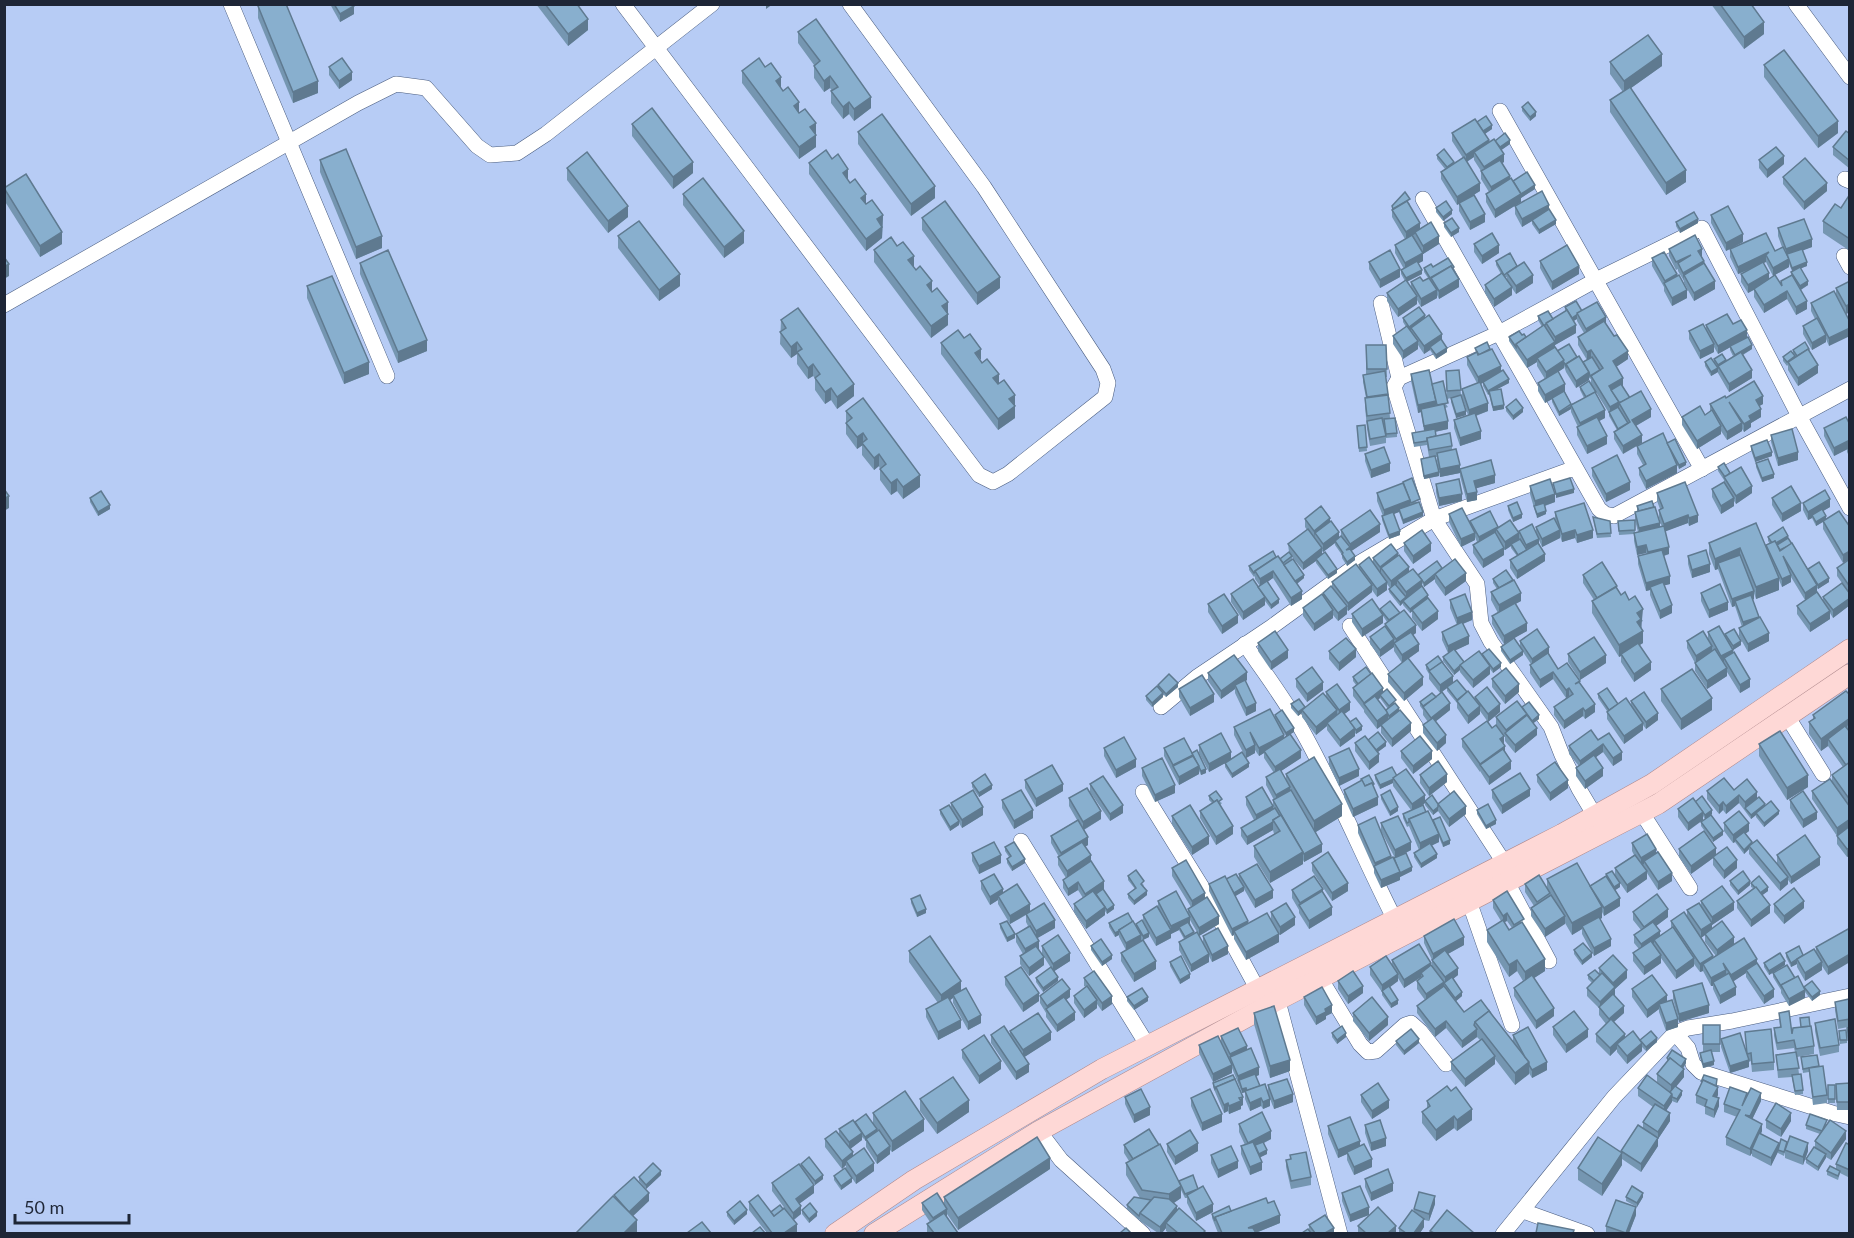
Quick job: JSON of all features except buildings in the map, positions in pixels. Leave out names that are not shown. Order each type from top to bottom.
[{"type":"main road","points":[[835,1233],[914,1180],[1092,1075],[1148,1046],[1269,991],[1320,978],[1469,901],[1506,873],[1596,816],[1652,784],[1850,649]]},
{"type":"main road","points":[[874,1233],[1269,991],[1395,920],[1658,804],[1850,674]]},
{"type":"street","points":[[231,4],[387,376]]},
{"type":"street","points":[[623,4],[979,475],[993,482],[1008,474],[1105,398],[1108,383],[1103,369],[984,187],[850,4]]},
{"type":"street","points":[[4,305],[396,84],[426,88],[477,146],[490,155],[517,153],[546,134],[712,4]]},
{"type":"street","points":[[1796,4],[1850,77]]},
{"type":"street","points":[[1500,111],[1702,469]]},
{"type":"street","points":[[1423,199],[1575,468],[1605,514],[1614,516],[1850,389]]},
{"type":"street","points":[[1596,816],[1579,789],[1551,727],[1497,651],[1481,623],[1477,584],[1434,519],[1394,387],[1399,378],[1499,333],[1596,280],[1702,228],[1799,416],[1850,508]]},
{"type":"street","points":[[1381,303],[1399,378]]},
{"type":"street","points":[[1161,707],[1197,677],[1361,562],[1434,519],[1575,468]]},
{"type":"street","points":[[1350,626],[1506,873],[1549,960]]},
{"type":"street","points":[[1245,644],[1298,724],[1343,808],[1364,860],[1395,920]]},
{"type":"street","points":[[1787,716],[1822,774]]},
{"type":"street","points":[[1143,792],[1269,991],[1340,1233]]},
{"type":"street","points":[[1642,813],[1690,888]]},
{"type":"street","points":[[1021,841],[1148,1046]]},
{"type":"street","points":[[1469,901],[1512,1025]]},
{"type":"street","points":[[1320,978],[1360,1044],[1368,1052],[1376,1052],[1405,1025],[1411,1023],[1446,1064]]},
{"type":"street","points":[[1503,1233],[1614,1096],[1675,1033],[1688,1028],[1732,1022],[1850,996]]},
{"type":"street","points":[[1675,1033],[1688,1048],[1693,1064],[1701,1072],[1850,1117]]},
{"type":"street","points":[[1039,1131],[1061,1160],[1143,1233]]},
{"type":"street","points":[[1523,1210],[1587,1233]]}]
